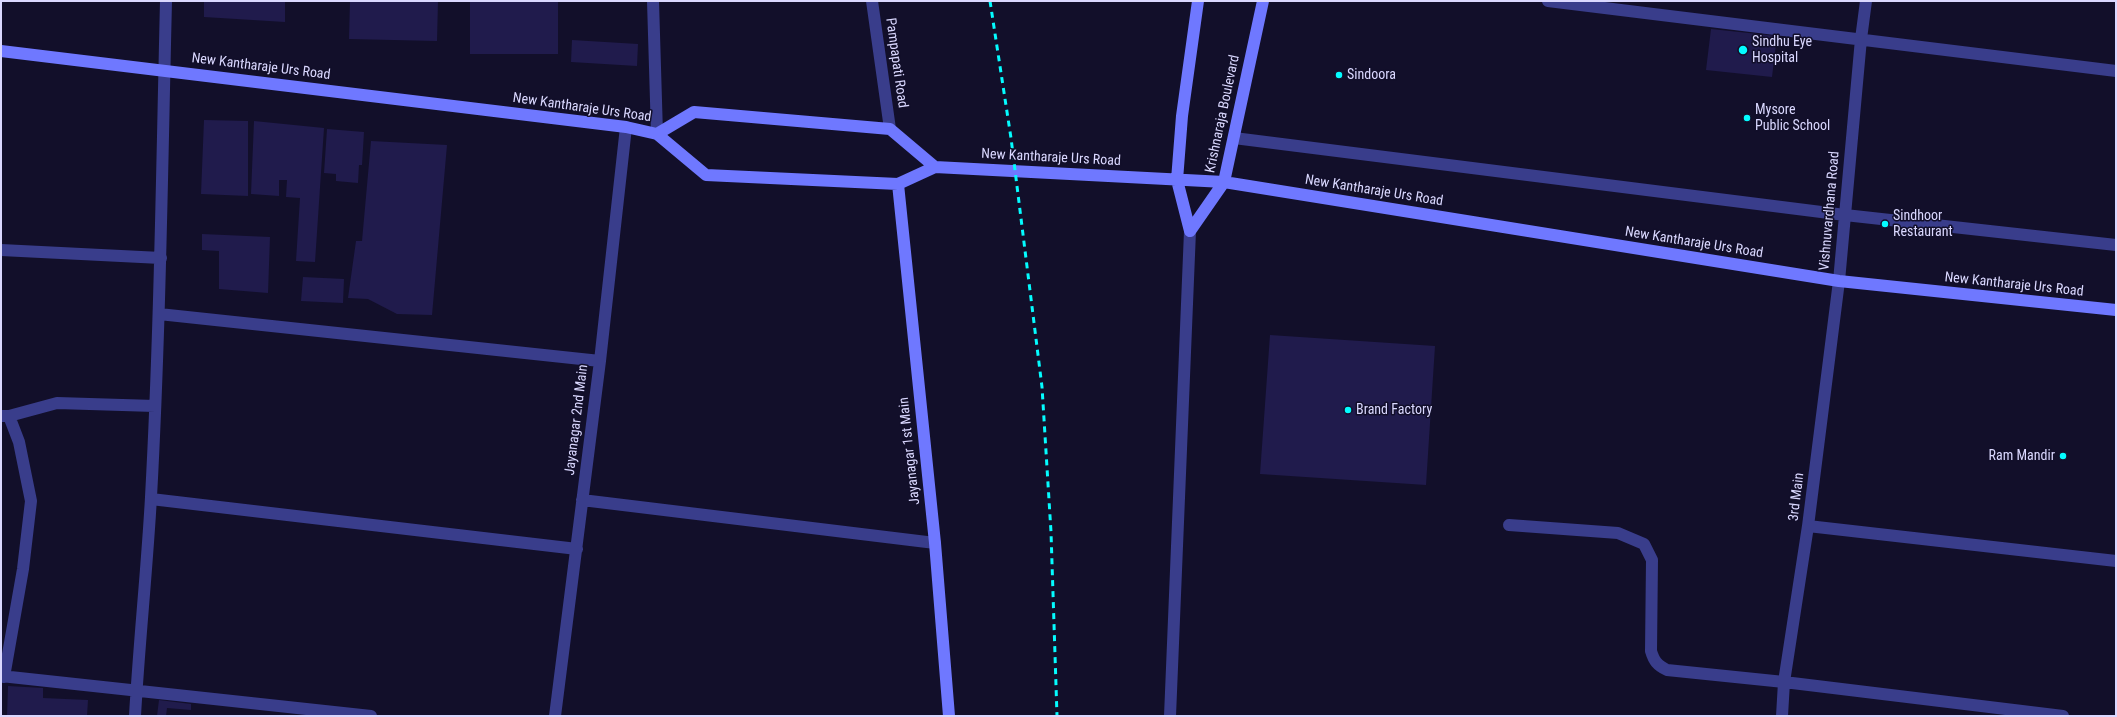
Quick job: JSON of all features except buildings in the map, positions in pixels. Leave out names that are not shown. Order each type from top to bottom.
[{"type":"main road","points":[[1190,232],[1177,180],[1182,116],[1198,1]]},
{"type":"main road","name":"Krishnaraja Boulevard","points":[[1190,232],[1224,182],[1263,1]]},
{"type":"main road","name":"New Kantharaje Urs Road","points":[[1,51],[626,127],[657,134],[694,112],[890,129]]},
{"type":"main road","points":[[657,134],[706,175],[898,184],[935,167],[890,129]]},
{"type":"main road","name":"New Kantharaje Urs Road","points":[[935,167],[1224,182],[1839,281],[2116,310]]},
{"type":"main road","name":"Jayanagar 1st Main","points":[[898,184],[934,543],[949,716]]},
{"type":"street","points":[[135,716],[151,499],[162,258],[166,1]]},
{"type":"street","points":[[653,1],[657,134]]},
{"type":"street","name":"Pampapati Road","points":[[872,1],[890,129]]},
{"type":"street","points":[[1548,1],[2116,71]]},
{"type":"street","name":"Vishnuvardhana Road","points":[[1839,281],[1861,39],[1866,1]]},
{"type":"street","name":"Jayanagar 2nd Main","points":[[555,716],[600,361],[626,127]]},
{"type":"street","points":[[1234,138],[1845,216],[2116,245]]},
{"type":"street","points":[[1170,716],[1190,232]]},
{"type":"street","points":[[1,250],[162,258]]},
{"type":"street","name":"3rd Main","points":[[1782,716],[1784,682],[1808,526],[1839,281]]},
{"type":"street","points":[[159,314],[600,361]]},
{"type":"street","points":[[155,406],[56,403],[5,416],[19,442],[31,501],[23,570],[3,677],[371,716]]},
{"type":"street","points":[[151,499],[577,549]]},
{"type":"street","points":[[582,500],[934,543]]},
{"type":"street","points":[[1509,525],[1618,534],[1644,544],[1652,560],[1652,651],[1654,661],[1659,666],[1667,670],[1784,682],[2062,716]]},
{"type":"street","points":[[1808,526],[2116,560]]},
{"type":"railway","points":[[990,1],[1011,138],[1042,387],[1051,532],[1057,716]]},
{"type":"place","name":"Sindhu Eye Hospital","points":[[1743,50]]},
{"type":"place","name":"Sindoora","points":[[1339,75]]},
{"type":"place","name":"Mysore Public School","points":[[1747,118]]},
{"type":"place","name":"Sindhoor Restaurant","points":[[1885,224]]},
{"type":"place","name":"Brand Factory","points":[[1348,410]]},
{"type":"place","name":"Ram Mandir","points":[[2063,456]]}]
